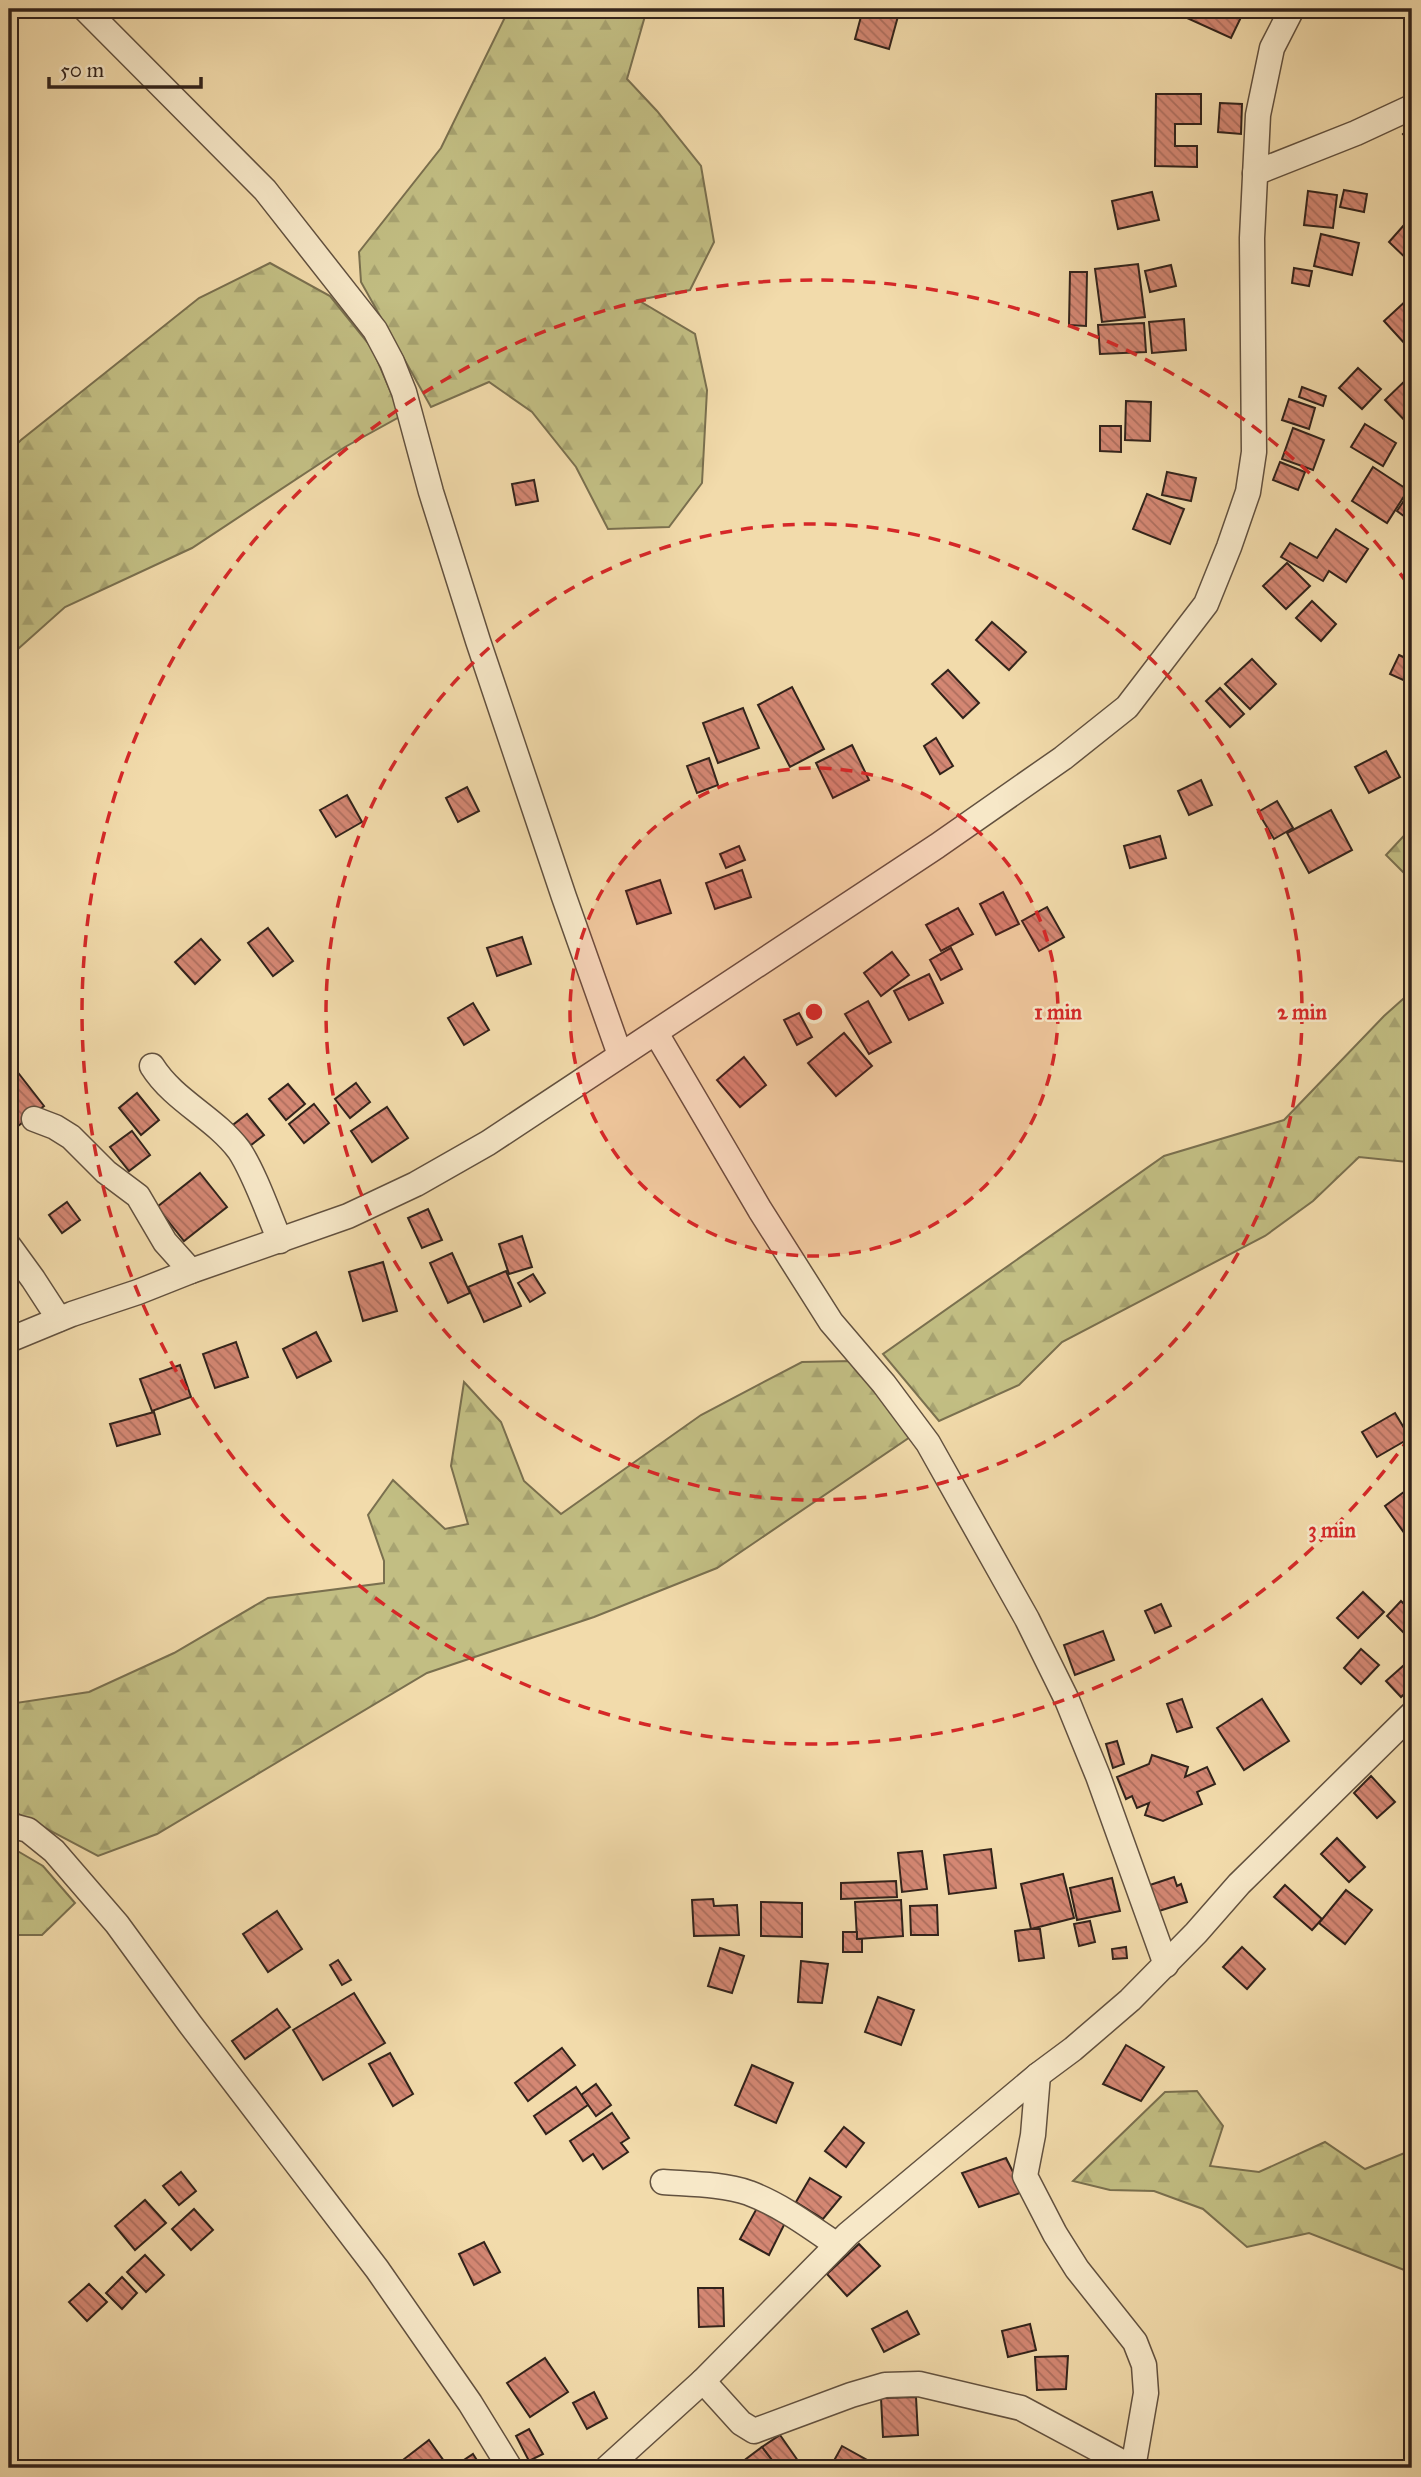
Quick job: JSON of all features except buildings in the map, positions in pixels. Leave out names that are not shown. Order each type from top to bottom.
[{"type":"street","points":[[85,9],[265,190],[375,330],[392,362],[404,393],[431,492],[478,641],[620,1055]]},
{"type":"street","points":[[9,1340],[59,1319],[348,1216],[416,1184],[488,1143],[937,846],[1063,758],[1127,707],[1206,604],[1248,492],[1254,452],[1252,238],[1258,115],[1272,48],[1292,9]]},
{"type":"street","points":[[1255,173],[1356,133],[1412,107]]},
{"type":"street","points":[[656,1033],[760,1210],[831,1322],[884,1384],[928,1443],[1020,1607],[1067,1700],[1098,1776],[1166,1965]]},
{"type":"street","points":[[152,1066],[161,1081],[204,1116],[239,1150],[280,1241]]},
{"type":"street","points":[[34,1119],[71,1137],[106,1172],[138,1196],[165,1242],[191,1271]]},
{"type":"street","points":[[9,1246],[59,1319]]},
{"type":"street","points":[[607,2468],[703,2381],[837,2245],[1088,2036],[1166,1965],[1247,1875],[1412,1714]]},
{"type":"street","points":[[9,1825],[28,1830],[54,1852],[117,1923],[190,2024],[377,2269],[470,2403],[510,2468]]},
{"type":"street","points":[[703,2381],[741,2423],[754,2431],[885,2385],[919,2384],[947,2389],[1021,2408],[1133,2468],[1146,2393],[1144,2365],[1135,2342],[1077,2269],[1055,2234],[1025,2176],[1033,2136],[1038,2075]]},
{"type":"street","points":[[663,2182],[748,2193],[801,2220],[837,2245]]},
{"type":"green space","points":[[509,9],[647,9],[627,79],[657,111],[701,166],[714,242],[690,290],[638,300],[695,334],[707,390],[702,483],[669,527],[608,529],[576,467],[532,412],[489,382],[431,407],[361,282],[359,252],[441,148]]},
{"type":"green space","points":[[270,263],[330,296],[372,348],[401,416],[345,447],[192,548],[65,607],[9,657],[9,452],[199,298]]},
{"type":"green space","points":[[1412,827],[1412,881],[1386,855]]},
{"type":"green space","points":[[1412,991],[1412,1149],[1407,1162],[1359,1157],[1313,1201],[1265,1236],[1062,1342],[1019,1385],[939,1421],[883,1354],[1164,1156],[1284,1120],[1384,1016]]},
{"type":"green space","points":[[852,1361],[913,1435],[717,1568],[594,1617],[427,1673],[157,1834],[98,1856],[9,1809],[9,1704],[89,1692],[174,1653],[268,1598],[384,1583],[384,1561],[368,1515],[393,1480],[445,1529],[468,1524],[451,1466],[464,1382],[501,1422],[524,1481],[561,1514],[701,1415],[802,1362]]},
{"type":"green space","points":[[9,1846],[43,1866],[75,1903],[42,1935],[9,1935]]},
{"type":"green space","points":[[1197,2091],[1223,2126],[1210,2166],[1259,2172],[1325,2142],[1365,2169],[1412,2150],[1412,2273],[1309,2233],[1247,2247],[1203,2209],[1154,2191],[1110,2190],[1073,2181],[1165,2092]]}]
